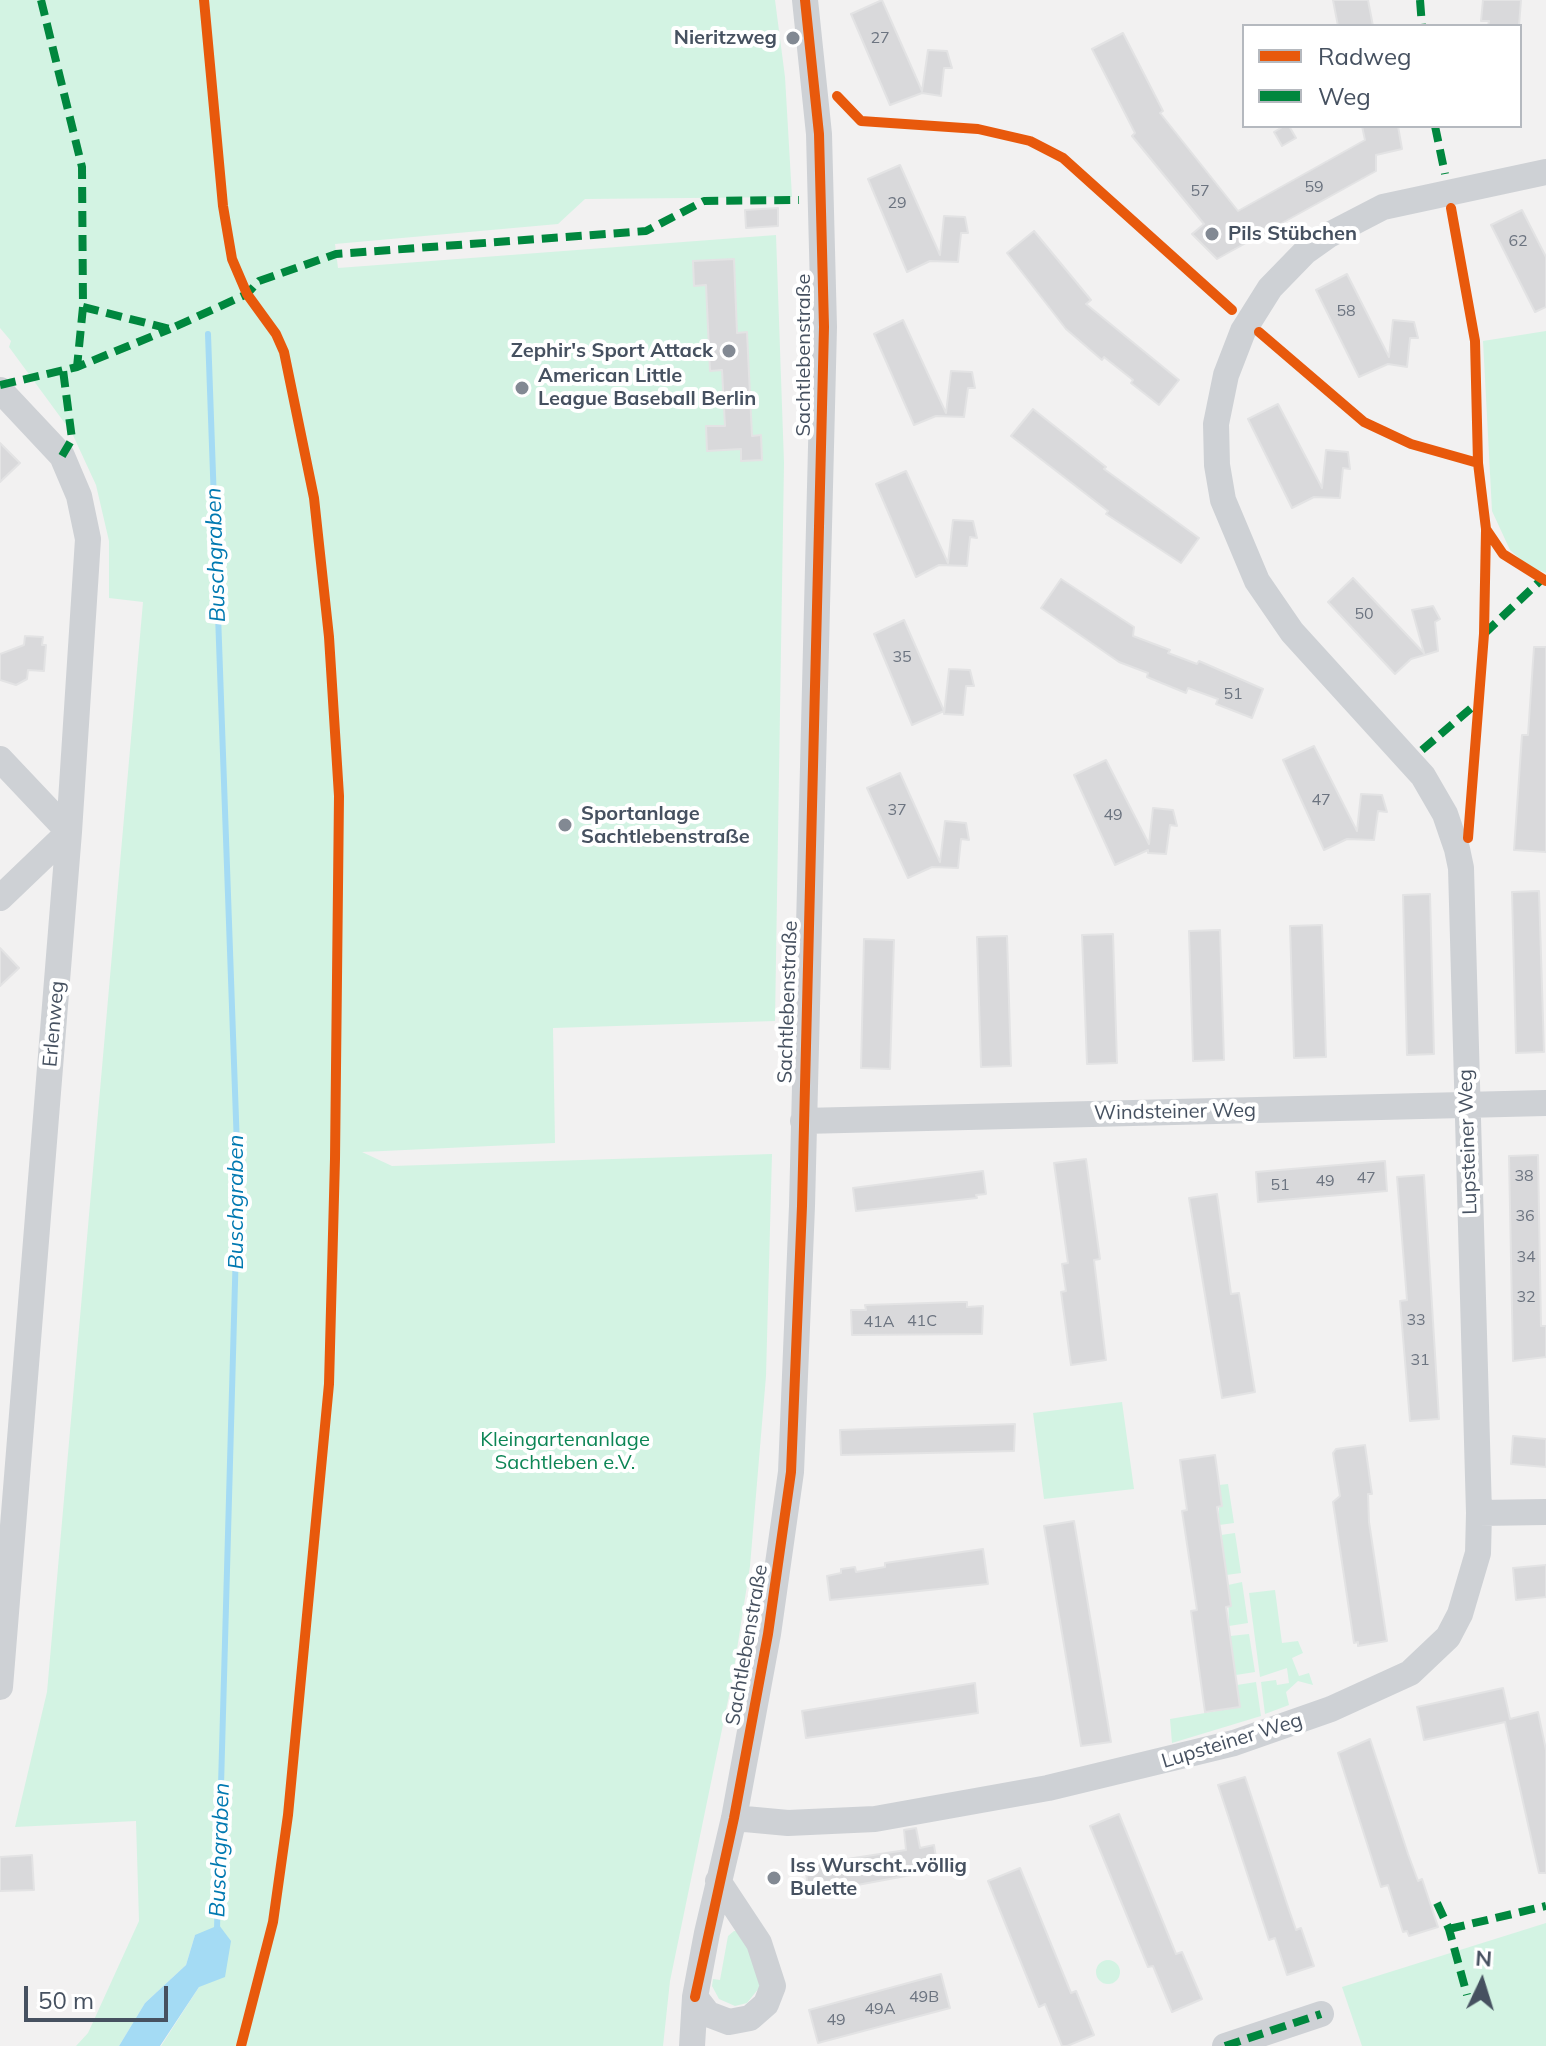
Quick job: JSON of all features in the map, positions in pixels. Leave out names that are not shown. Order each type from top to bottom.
[{"type":"street","name":"Sachtlebenstraße","points":[[692,2046],[695,1997],[734,1818],[771,1619],[791,1472],[824,327],[819,134],[805,0]]},
{"type":"street","name":"Lupsteiner Weg","points":[[734,1818],[788,1823],[875,1819],[1033,1791],[1234,1743],[1331,1709],[1410,1673],[1448,1637],[1470,1587],[1478,1553],[1479,1513],[1461,868],[1452,831],[1423,776],[1292,632],[1257,581],[1223,500],[1217,465],[1216,424],[1226,375],[1243,331],[1270,288],[1305,252],[1329,235],[1383,207],[1546,172]]},
{"type":"street","name":"Erlenweg","points":[[0,390],[62,456],[79,496],[88,539],[69,832],[9,1463],[0,1687]]},
{"type":"street","points":[[0,759],[69,832],[0,898]]},
{"type":"street","name":"Windsteiner Weg","points":[[803,1121],[1546,1103]]},
{"type":"street","points":[[1479,1513],[1546,1512]]},
{"type":"street","points":[[695,1997],[708,2014],[729,2022],[750,2018],[766,2004],[773,1986],[759,1943],[718,1881]]},
{"type":"street","points":[[1225,2046],[1321,2014]]},
{"type":"green space","name":"Kleingartenanlage Sachtleben e.V.","points":[[0,0],[775,0],[785,77],[792,197],[585,199],[558,224],[335,244],[338,268],[776,235],[784,463],[775,1021],[553,1028],[555,1143],[362,1152],[392,1166],[772,1154],[766,1376],[750,1566],[732,1681],[670,1981],[663,2046],[161,2046],[199,1987],[195,1935],[186,1965],[145,2003],[119,2046],[76,2046],[88,2033],[139,1921],[136,1821],[15,1827],[47,1692],[143,602],[109,598],[109,541],[96,485],[72,433],[9,347],[11,341],[0,328]]},
{"type":"green space","points":[[1546,331],[1546,573],[1528,566],[1510,550],[1492,511],[1483,341]]},
{"type":"green space","points":[[1122,1402],[1134,1489],[1044,1499],[1033,1413]]},
{"type":"green space","points":[[1228,1484],[1234,1523],[1219,1525],[1219,1485]]},
{"type":"green space","points":[[1235,1533],[1241,1573],[1226,1575],[1221,1535]]},
{"type":"green space","points":[[1242,1582],[1248,1623],[1229,1626],[1228,1585]]},
{"type":"green space","points":[[1275,1590],[1282,1643],[1298,1641],[1303,1653],[1292,1658],[1299,1676],[1309,1673],[1313,1685],[1298,1681],[1286,1692],[1289,1705],[1265,1714],[1261,1682],[1276,1680],[1277,1685],[1289,1683],[1287,1668],[1260,1677],[1249,1593]]},
{"type":"green space","points":[[1249,1634],[1255,1672],[1236,1675],[1230,1636]]},
{"type":"green space","points":[[1256,1682],[1261,1716],[1172,1743],[1170,1719],[1240,1707],[1237,1685]]},
{"type":"green space","points":[[1546,1923],[1546,2046],[1362,2046],[1342,1987]]},
{"type":"green space","points":[[740,1931],[761,1965],[759,1988],[747,2003],[735,2006],[719,1999],[712,1986],[713,1979],[720,1980],[728,1936]]},
{"type":"green space","points":[[1108,1960],[1117,1963],[1120,1972],[1117,1981],[1108,1984],[1099,1981],[1096,1972],[1099,1963]]},
{"type":"water","name":"Buschgraben","points":[[219,1925],[231,1941],[225,1977],[199,1987],[160,2046],[119,2046],[145,2003],[186,1965],[195,1935]]},
{"type":"building","points":[[882,0],[922,91],[928,50],[947,51],[952,68],[944,68],[941,96],[922,93],[890,105],[851,14]]},
{"type":"building","points":[[1333,0],[1368,0],[1373,24],[1338,24]]},
{"type":"building","points":[[1483,0],[1521,0],[1519,24],[1488,24],[1489,21],[1481,21]]},
{"type":"building","points":[[1123,33],[1163,111],[1160,113],[1238,211],[1365,140],[1362,128],[1398,128],[1402,149],[1376,155],[1376,171],[1217,259],[1192,234],[1204,224],[1132,136],[1135,133],[1092,49]]},
{"type":"building","points":[[1290,128],[1296,138],[1282,146],[1274,132]]},
{"type":"building","points":[[900,165],[940,255],[944,216],[965,217],[968,233],[961,233],[958,262],[930,261],[907,272],[868,179]]},
{"type":"building","points":[[778,208],[778,226],[746,228],[745,210]]},
{"type":"building","points":[[1522,210],[1546,257],[1546,307],[1535,312],[1491,225]]},
{"type":"building","points":[[1034,231],[1091,300],[1086,304],[1179,380],[1159,405],[1131,383],[1133,380],[1104,357],[1102,360],[1066,329],[1007,253]]},
{"type":"building","name":"Zephir's Sport Attack","points":[[734,259],[737,333],[747,332],[752,436],[761,435],[762,460],[741,461],[741,449],[707,451],[706,426],[725,426],[722,370],[710,371],[706,285],[694,286],[693,261]]},
{"type":"building","points":[[1347,274],[1389,357],[1393,320],[1414,322],[1418,338],[1410,338],[1407,367],[1388,364],[1359,377],[1316,290]]},
{"type":"building","points":[[903,320],[946,413],[951,371],[972,372],[975,388],[968,388],[964,417],[936,416],[914,425],[874,334]]},
{"type":"building","points":[[1278,404],[1322,488],[1326,450],[1348,452],[1350,469],[1343,468],[1340,498],[1314,497],[1292,508],[1248,419]]},
{"type":"building","points":[[1033,409],[1106,467],[1104,469],[1199,538],[1181,563],[1106,514],[1108,511],[1011,436]]},
{"type":"building","points":[[0,443],[20,463],[0,482]]},
{"type":"building","points":[[906,471],[948,563],[953,520],[973,521],[977,538],[970,537],[967,566],[939,565],[916,577],[876,484]]},
{"type":"building","points":[[1353,578],[1424,653],[1412,610],[1433,606],[1440,619],[1435,622],[1438,651],[1411,659],[1395,674],[1328,602]]},
{"type":"building","points":[[1061,579],[1134,627],[1133,636],[1170,650],[1168,653],[1197,664],[1199,661],[1263,689],[1252,718],[1216,704],[1218,699],[1188,688],[1186,693],[1147,677],[1148,673],[1119,662],[1041,608]]},
{"type":"building","points":[[904,620],[944,711],[912,725],[874,634]]},
{"type":"building","points":[[25,636],[43,637],[42,645],[46,645],[44,671],[28,670],[27,679],[16,685],[0,680],[0,654],[24,645]]},
{"type":"building","points":[[1534,647],[1546,647],[1546,852],[1514,850],[1522,735],[1528,735]]},
{"type":"building","points":[[949,669],[970,670],[974,686],[966,686],[963,715],[944,714]]},
{"type":"building","points":[[1314,746],[1357,831],[1361,794],[1382,795],[1387,812],[1378,811],[1374,840],[1347,839],[1324,850],[1283,760]]},
{"type":"building","points":[[1106,760],[1149,844],[1153,808],[1173,810],[1177,826],[1170,825],[1166,854],[1148,853],[1148,850],[1115,865],[1074,775]]},
{"type":"building","points":[[900,773],[940,862],[945,821],[966,823],[969,840],[961,839],[958,868],[932,867],[908,878],[867,788]]},
{"type":"building","points":[[1539,891],[1544,1052],[1516,1053],[1512,892]]},
{"type":"building","points":[[1430,894],[1434,1054],[1407,1055],[1403,895]]},
{"type":"building","points":[[1322,925],[1326,1057],[1294,1058],[1290,926]]},
{"type":"building","points":[[1220,930],[1224,1060],[1193,1061],[1189,931]]},
{"type":"building","points":[[1113,934],[1117,1063],[1087,1064],[1082,935]]},
{"type":"building","points":[[1007,936],[1011,1066],[981,1067],[977,937]]},
{"type":"building","points":[[864,939],[894,940],[890,1069],[861,1068]]},
{"type":"building","points":[[0,948],[19,968],[0,986]]},
{"type":"building","points":[[1538,1155],[1541,1326],[1546,1326],[1546,1357],[1513,1361],[1509,1156]]},
{"type":"building","points":[[1086,1159],[1100,1259],[1094,1260],[1106,1360],[1071,1365],[1061,1292],[1066,1291],[1062,1264],[1068,1263],[1054,1163]]},
{"type":"building","points":[[1385,1161],[1387,1191],[1258,1202],[1256,1172]]},
{"type":"building","points":[[983,1171],[986,1194],[976,1195],[977,1198],[856,1211],[853,1188]]},
{"type":"building","points":[[1424,1175],[1439,1419],[1410,1421],[1400,1301],[1407,1300],[1397,1177]]},
{"type":"building","points":[[1217,1194],[1231,1294],[1239,1293],[1255,1392],[1222,1398],[1189,1198]]},
{"type":"building","points":[[967,1302],[967,1307],[983,1306],[982,1334],[852,1335],[851,1310],[866,1310],[865,1305]]},
{"type":"building","points":[[1015,1424],[1014,1451],[841,1455],[840,1430]]},
{"type":"building","points":[[1513,1436],[1546,1439],[1546,1467],[1511,1464]]},
{"type":"building","points":[[1365,1445],[1372,1494],[1368,1494],[1369,1522],[1387,1641],[1358,1646],[1358,1642],[1354,1643],[1333,1502],[1340,1496],[1333,1453],[1336,1449]]},
{"type":"building","points":[[1215,1455],[1222,1506],[1217,1507],[1231,1606],[1226,1607],[1240,1707],[1205,1712],[1191,1611],[1197,1610],[1182,1511],[1187,1510],[1180,1460]]},
{"type":"building","points":[[1074,1521],[1111,1742],[1081,1746],[1044,1526]]},
{"type":"building","points":[[983,1549],[988,1584],[830,1600],[827,1576],[841,1573],[841,1569],[855,1567],[856,1572],[885,1567],[885,1563]]},
{"type":"building","points":[[1546,1565],[1546,1597],[1516,1600],[1513,1568]]},
{"type":"building","points":[[975,1683],[978,1713],[806,1738],[802,1711]]},
{"type":"building","points":[[1503,1688],[1510,1719],[1538,1712],[1546,1750],[1546,1873],[1539,1873],[1505,1722],[1424,1740],[1417,1707]]},
{"type":"building","points":[[1370,1739],[1408,1854],[1418,1881],[1422,1879],[1438,1927],[1409,1936],[1407,1931],[1403,1932],[1388,1885],[1381,1887],[1338,1753]]},
{"type":"building","points":[[1245,1777],[1296,1930],[1301,1928],[1314,1966],[1287,1975],[1275,1938],[1269,1940],[1218,1785]]},
{"type":"building","points":[[1119,1814],[1176,1954],[1182,1952],[1202,1999],[1172,2012],[1153,1966],[1148,1967],[1090,1826]]},
{"type":"building","points":[[916,1828],[920,1848],[934,1845],[938,1870],[809,1894],[805,1866],[833,1857],[834,1861],[906,1850],[904,1830]]},
{"type":"building","points":[[32,1855],[34,1890],[0,1891],[0,1857]]},
{"type":"building","points":[[1020,1868],[1071,1993],[1076,1991],[1094,2035],[1067,2046],[1062,2046],[1045,2004],[1039,2007],[988,1881]]},
{"type":"building","points":[[941,1974],[950,2008],[818,2043],[809,2010]]},
{"type":"waterway","name":"Buschgraben","points":[[208,334],[238,1175],[217,1929]]},
{"type":"marked path","points":[[41,0],[82,167],[83,307],[77,367]]},
{"type":"marked path","points":[[1420,0],[1422,24]]},
{"type":"marked path","points":[[1435,128],[1445,174]]},
{"type":"marked path","points":[[83,307],[170,329],[247,294],[259,281],[336,254],[646,231],[704,201],[799,200]]},
{"type":"marked path","points":[[0,385],[77,367],[170,329]]},
{"type":"marked path","points":[[62,456],[72,439],[63,370]]},
{"type":"marked path","points":[[1484,634],[1541,580]]},
{"type":"marked path","points":[[1422,750],[1476,704]]},
{"type":"marked path","points":[[1437,1903],[1449,1929],[1467,1995]]},
{"type":"marked path","points":[[1449,1929],[1546,1906]]},
{"type":"marked path","points":[[1225,2046],[1321,2014]]},
{"type":"cycle path","points":[[204,0],[223,206],[232,259],[247,294],[276,334],[284,352],[314,498],[329,637],[339,796],[329,1384],[288,1815],[273,1922],[241,2046]]},
{"type":"cycle path","points":[[695,1997],[734,1818],[768,1634],[791,1472],[802,1206],[824,327],[819,134],[805,0]]},
{"type":"cycle path","points":[[837,96],[861,121],[978,129],[1030,141],[1063,158],[1232,310]]},
{"type":"cycle path","points":[[1451,208],[1475,341],[1478,463]]},
{"type":"cycle path","points":[[1259,332],[1364,422],[1411,444],[1478,463],[1486,529],[1503,554],[1546,581]]},
{"type":"cycle path","points":[[1468,838],[1484,634],[1486,530]]},
{"type":"place","name":"Nieritzweg","points":[[793,38]]},
{"type":"place","name":"Pils Stübchen","points":[[1212,234]]},
{"type":"place","name":"Zephir's Sport Attack","points":[[729,351]]},
{"type":"place","name":"American Little League Baseball Berlin","points":[[522,388]]},
{"type":"place","name":"Sportanlage Sachtlebenstraße","points":[[565,825]]},
{"type":"place","name":"Iss Wurscht...völlig Bulette","points":[[774,1878]]}]
